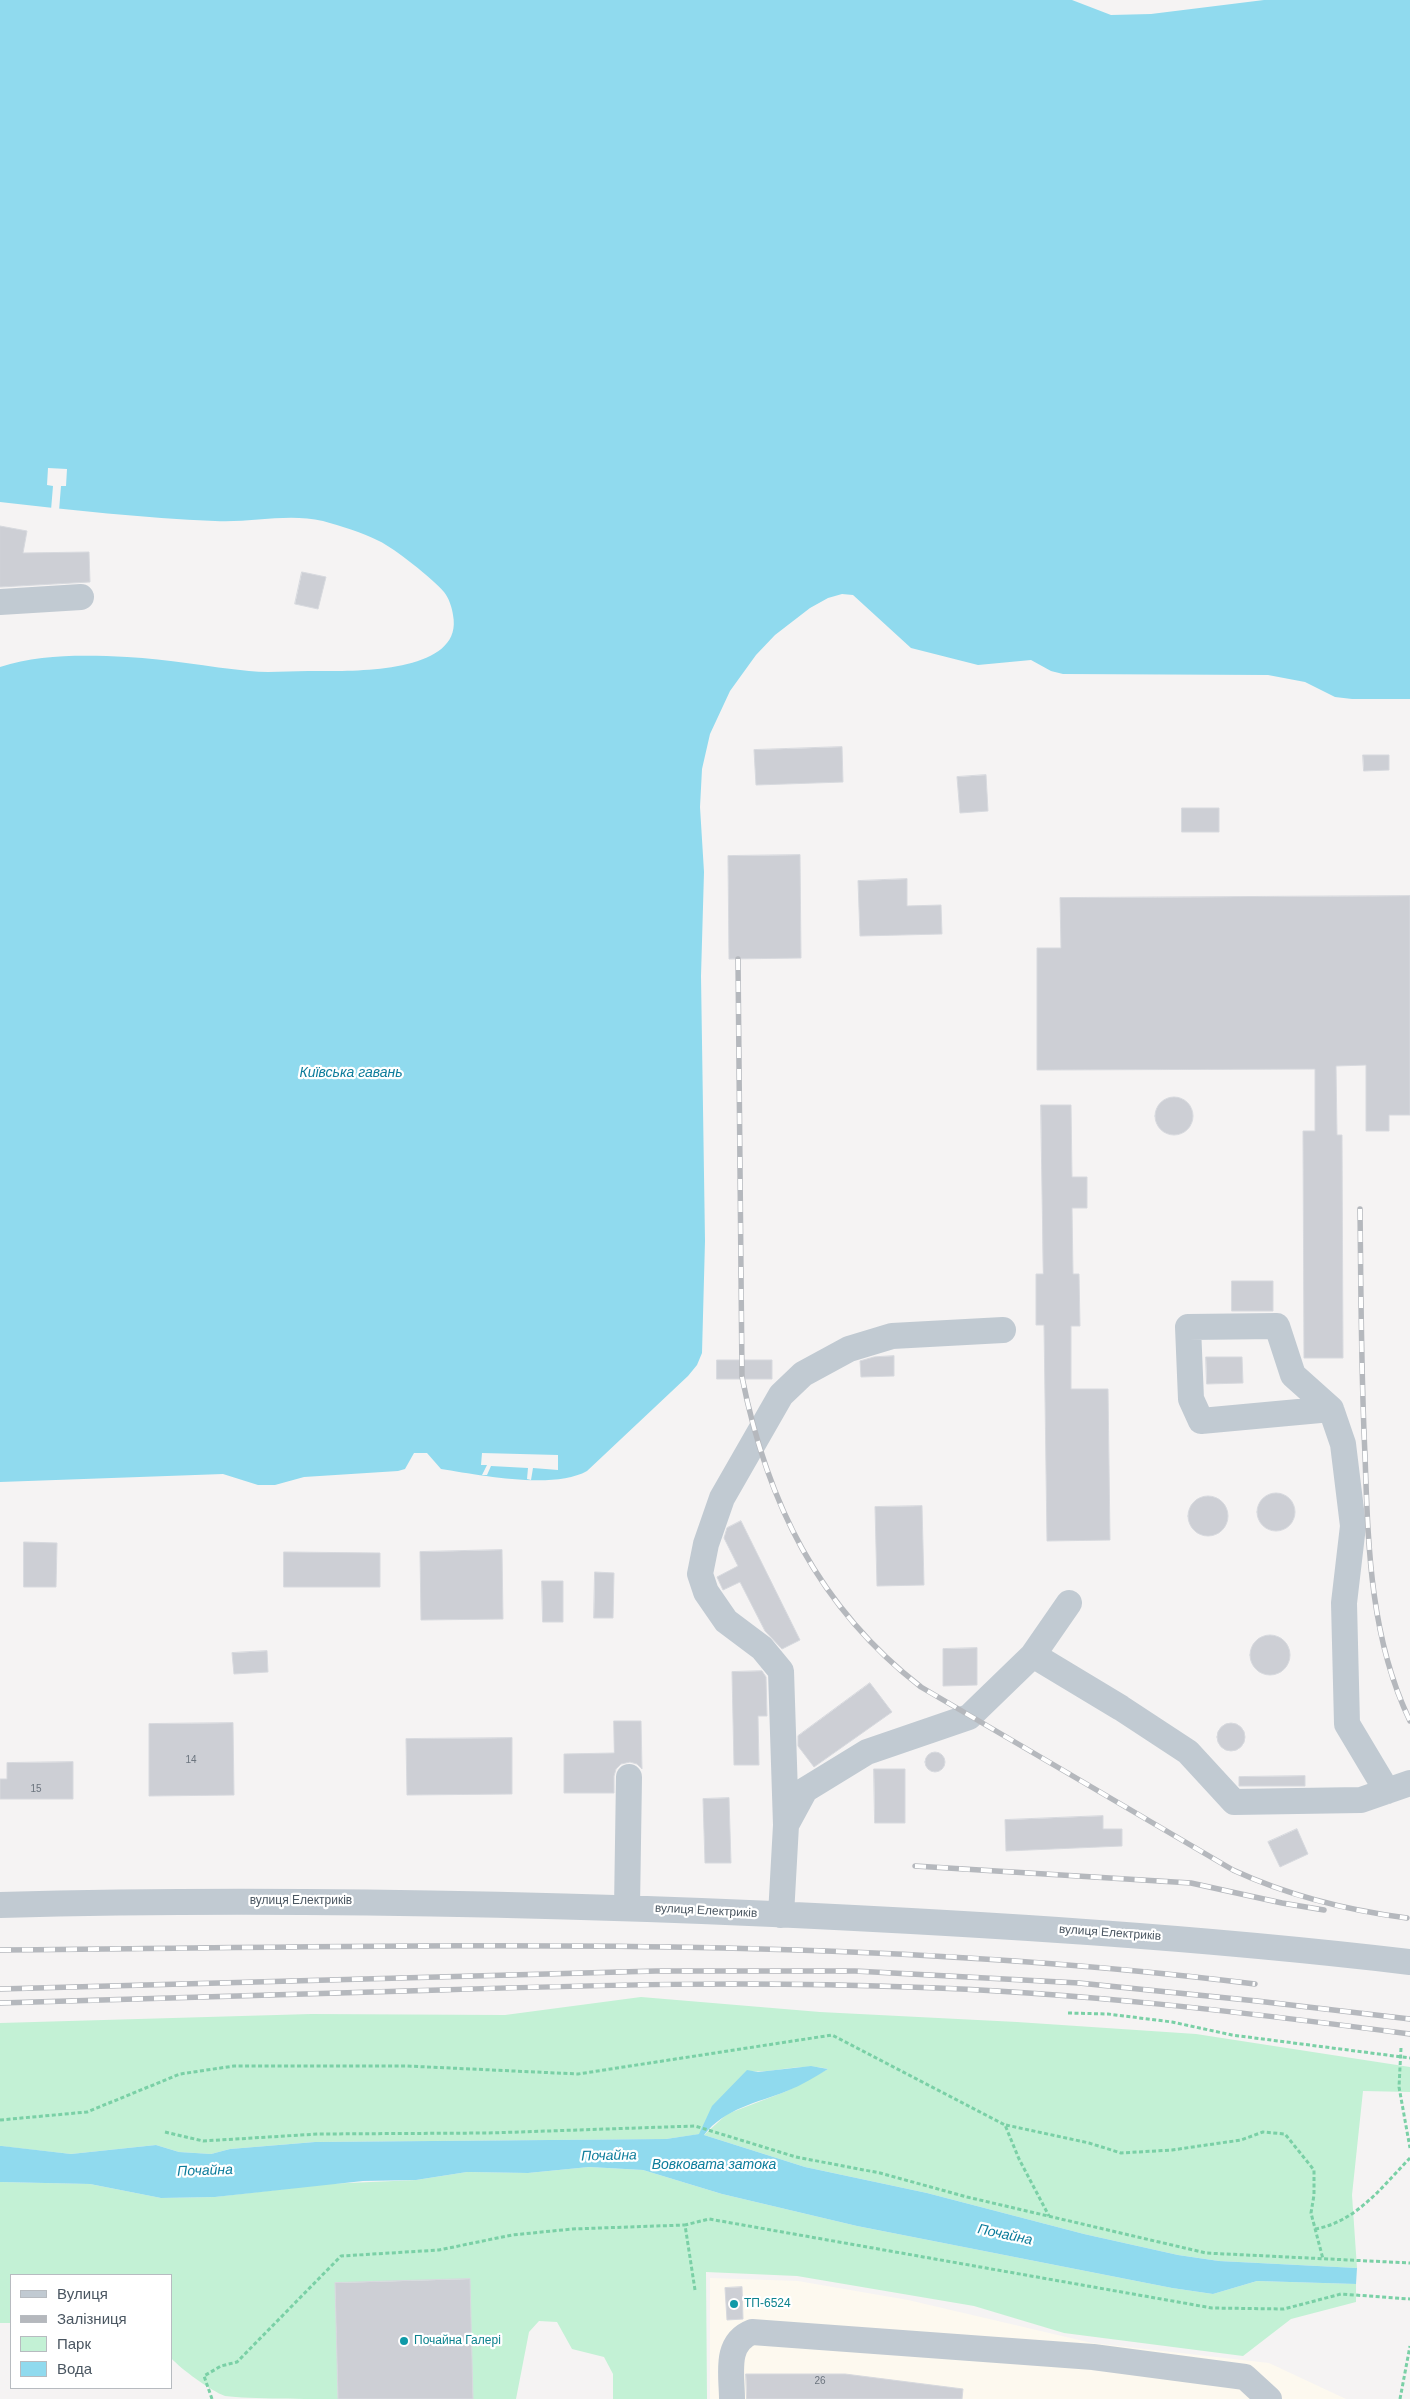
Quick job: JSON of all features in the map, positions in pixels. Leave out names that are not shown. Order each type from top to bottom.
[{"type":"street","points":[[0,602],[81,597]]},
{"type":"street","points":[[1033,1655],[1121,1708],[1188,1752],[1234,1802],[1361,1800],[1398,1787],[1347,1724],[1344,1603],[1353,1526],[1343,1444],[1331,1409],[1293,1375],[1277,1326],[1188,1327],[1191,1399],[1201,1421],[1331,1409]]},
{"type":"street","points":[[781,1915],[786,1824],[781,1671],[762,1648],[726,1622],[706,1592],[700,1574],[706,1544],[722,1498],[781,1395],[803,1374],[849,1348],[892,1336],[1002,1330]]},
{"type":"street","points":[[786,1824],[805,1790],[867,1752],[969,1717],[1033,1655],[1069,1603]]},
{"type":"street","points":[[627,1908],[629,1777]]},
{"type":"street","name":"вулиця Електриків","points":[[0,1904],[317,1900],[627,1908],[962,1923],[1146,1936],[1410,1962]]},
{"type":"street","points":[[732,2399],[732,2354],[735,2344],[743,2336],[752,2332],[1093,2357],[1245,2377],[1269,2399]]},
{"type":"path","points":[[1068,2013],[1108,2014],[1172,2022],[1232,2035],[1410,2058]]},
{"type":"path","points":[[0,2120],[87,2112],[180,2074],[234,2066],[407,2066],[578,2074],[832,2035],[1005,2125],[1089,2143],[1121,2152],[1172,2150],[1241,2140],[1264,2132],[1285,2134],[1314,2170],[1314,2195],[1311,2213],[1323,2259]]},
{"type":"path","points":[[1401,2048],[1400,2087],[1410,2148]]},
{"type":"path","points":[[1005,2125],[1019,2159],[1050,2216]]},
{"type":"path","points":[[165,2132],[203,2141],[318,2134],[489,2133],[695,2126],[796,2157],[880,2173],[1206,2253],[1410,2263]]},
{"type":"path","points":[[1315,2229],[1332,2226],[1366,2204],[1410,2158]]},
{"type":"path","points":[[212,2399],[204,2376],[221,2366],[237,2362],[341,2256],[439,2250],[512,2236],[572,2229],[685,2225],[709,2219],[1212,2308],[1284,2309],[1340,2294],[1410,2299]]},
{"type":"path","points":[[685,2225],[695,2290]]},
{"type":"path","points":[[1400,2399],[1410,2346]]},
{"type":"shaded area","points":[[710,2278],[798,2281],[908,2300],[1092,2343],[1269,2363],[1346,2399],[710,2399]]},
{"type":"green space","points":[[641,1997],[820,2012],[1017,2022],[1196,2034],[1410,2067],[1410,2092],[1363,2091],[1352,2195],[1357,2268],[1219,2261],[1178,2255],[1084,2234],[927,2193],[805,2167],[704,2135],[727,2114],[787,2091],[828,2069],[818,2067],[747,2071],[700,2134],[666,2139],[315,2142],[230,2149],[211,2154],[179,2152],[156,2145],[71,2154],[0,2146],[0,2023],[311,2014],[505,2015]]},
{"type":"green space","points":[[589,2167],[643,2170],[722,2194],[857,2226],[1172,2288],[1213,2294],[1257,2281],[1356,2284],[1356,2302],[1291,2319],[1243,2356],[1064,2333],[974,2306],[797,2276],[706,2272],[707,2399],[613,2399],[613,2374],[604,2357],[572,2349],[557,2322],[539,2321],[529,2332],[516,2399],[473,2399],[469,2279],[335,2283],[338,2399],[225,2396],[212,2390],[189,2374],[172,2359],[172,2274],[10,2274],[10,2323],[0,2323],[0,2182],[90,2184],[161,2198],[215,2197],[326,2184],[416,2180],[467,2172],[528,2173]]},
{"type":"water","name":"Київська гавань","points":[[0,0],[1072,0],[1111,15],[1151,14],[1264,0],[1410,0],[1410,699],[1352,699],[1335,697],[1305,682],[1268,675],[1063,674],[1051,671],[1031,660],[978,665],[911,648],[853,595],[842,594],[828,598],[810,608],[775,635],[756,655],[730,691],[710,734],[702,769],[700,807],[704,872],[701,976],[705,1241],[702,1353],[697,1365],[688,1376],[587,1471],[573,1477],[555,1480],[516,1479],[441,1469],[427,1453],[414,1453],[405,1469],[398,1471],[304,1477],[275,1485],[258,1485],[223,1474],[0,1482],[0,667],[31,660],[63,656],[95,656],[158,659],[256,672],[373,669],[399,666],[422,660],[441,649],[452,635],[453,615],[450,603],[444,592],[403,557],[372,538],[323,521],[296,518],[228,521],[188,520],[0,502]]},
{"type":"water","name":"Вовковата затока","points":[[811,2066],[828,2069],[793,2089],[732,2112],[712,2126],[704,2135],[805,2167],[927,2193],[1084,2234],[1178,2255],[1219,2261],[1357,2268],[1356,2284],[1257,2281],[1213,2294],[1172,2288],[857,2226],[722,2194],[643,2170],[589,2167],[528,2173],[467,2172],[416,2180],[363,2181],[215,2197],[161,2198],[90,2184],[0,2182],[0,2146],[71,2154],[156,2145],[179,2152],[211,2154],[230,2149],[315,2142],[666,2139],[699,2134],[712,2106],[747,2070],[758,2072]]},
{"type":"pier","points":[[48,468],[67,469],[66,486],[61,486],[59,511],[51,510],[53,486],[47,485]]},
{"type":"pier","points":[[482,1453],[558,1455],[558,1470],[533,1468],[531,1480],[527,1479],[528,1468],[491,1466],[487,1475],[482,1475],[487,1465],[481,1465]]},
{"type":"building","points":[[0,526],[27,531],[23,553],[89,552],[90,582],[0,587]]},
{"type":"building","points":[[302,572],[326,577],[318,609],[295,604]]},
{"type":"building","points":[[842,747],[843,782],[756,785],[754,750]]},
{"type":"building","points":[[1363,755],[1389,755],[1389,770],[1364,771]]},
{"type":"building","points":[[986,775],[988,811],[960,813],[957,777]]},
{"type":"building","points":[[1182,808],[1219,808],[1219,832],[1182,832]]},
{"type":"building","points":[[800,855],[801,958],[729,959],[728,856]]},
{"type":"building","points":[[907,879],[907,906],[941,905],[942,934],[860,936],[858,881]]},
{"type":"building","points":[[1410,896],[1410,1115],[1389,1115],[1389,1131],[1366,1131],[1366,1065],[1336,1066],[1337,1135],[1342,1135],[1343,1358],[1304,1358],[1303,1131],[1315,1131],[1315,1069],[1037,1070],[1037,948],[1061,948],[1060,898]]},
{"type":"building","points":[[1174,1097],[1188,1102],[1193,1116],[1188,1130],[1174,1135],[1160,1130],[1155,1116],[1160,1102]]},
{"type":"building","points":[[1041,1105],[1071,1105],[1072,1177],[1087,1177],[1087,1208],[1072,1208],[1073,1274],[1079,1274],[1080,1326],[1071,1326],[1071,1389],[1108,1389],[1110,1540],[1047,1541],[1044,1325],[1036,1325],[1036,1274],[1043,1274]]},
{"type":"building","points":[[1232,1281],[1273,1281],[1273,1311],[1232,1311]]},
{"type":"building","points":[[894,1356],[894,1376],[861,1377],[860,1361],[874,1357]]},
{"type":"building","points":[[1206,1357],[1242,1357],[1243,1383],[1207,1384]]},
{"type":"building","points":[[717,1360],[772,1360],[772,1379],[717,1379]]},
{"type":"building","points":[[1276,1493],[1290,1498],[1295,1512],[1290,1526],[1276,1531],[1262,1526],[1257,1512],[1262,1498]]},
{"type":"building","points":[[1212,1496],[1219,1499],[1225,1505],[1228,1516],[1227,1524],[1219,1533],[1212,1536],[1204,1536],[1197,1533],[1189,1524],[1188,1512],[1191,1505],[1200,1497]]},
{"type":"building","points":[[922,1506],[924,1585],[877,1586],[875,1507]]},
{"type":"building","points":[[741,1521],[800,1640],[782,1649],[765,1631],[740,1582],[723,1590],[717,1577],[738,1566],[724,1538],[727,1528]]},
{"type":"building","points":[[24,1542],[57,1543],[56,1587],[24,1587]]},
{"type":"building","points":[[502,1550],[503,1619],[421,1620],[420,1552]]},
{"type":"building","points":[[284,1552],[380,1553],[380,1587],[284,1587]]},
{"type":"building","points":[[595,1572],[614,1573],[613,1618],[594,1618]]},
{"type":"building","points":[[542,1581],[563,1581],[563,1622],[543,1622]]},
{"type":"building","points":[[1266,1635],[1274,1635],[1281,1638],[1287,1644],[1290,1655],[1287,1666],[1281,1672],[1274,1675],[1266,1675],[1259,1672],[1253,1666],[1250,1659],[1250,1651],[1253,1644],[1259,1638]]},
{"type":"building","points":[[977,1648],[977,1685],[943,1686],[943,1649]]},
{"type":"building","points":[[267,1651],[268,1672],[234,1674],[232,1653]]},
{"type":"building","points":[[762,1671],[766,1677],[767,1716],[758,1716],[759,1765],[734,1765],[732,1672]]},
{"type":"building","points":[[870,1683],[892,1712],[814,1767],[798,1746],[798,1736]]},
{"type":"building","points":[[614,1721],[641,1721],[642,1769],[637,1764],[630,1762],[621,1764],[616,1769],[614,1776],[614,1793],[564,1793],[564,1754],[614,1753]]},
{"type":"building","points":[[233,1723],[234,1795],[149,1796],[149,1724]]},
{"type":"building","points":[[1231,1723],[1241,1727],[1245,1737],[1241,1747],[1231,1751],[1221,1747],[1217,1737],[1221,1727]]},
{"type":"building","points":[[512,1738],[512,1794],[407,1795],[406,1739]]},
{"type":"building","points":[[935,1752],[942,1755],[945,1762],[942,1769],[935,1772],[928,1769],[925,1762],[928,1755]]},
{"type":"building","points":[[73,1762],[73,1799],[0,1799],[0,1779],[7,1779],[7,1763]]},
{"type":"building","points":[[874,1769],[905,1769],[905,1823],[875,1823]]},
{"type":"building","points":[[1305,1776],[1305,1786],[1239,1786],[1239,1777]]},
{"type":"building","points":[[729,1798],[731,1863],[705,1863],[703,1799]]},
{"type":"building","points":[[1103,1816],[1103,1829],[1122,1829],[1122,1846],[1006,1851],[1005,1820]]},
{"type":"building","points":[[1297,1829],[1308,1854],[1280,1867],[1268,1842]]},
{"type":"building","name":"Почайна Галері","points":[[470,2279],[473,2399],[338,2399],[335,2283]]},
{"type":"building","name":"ТП-6524","points":[[742,2287],[743,2319],[727,2320],[725,2288]]},
{"type":"building","points":[[746,2374],[845,2374],[963,2389],[962,2399],[747,2399]]},
{"type":"railway","points":[[738,959],[742,1377],[766,1467],[782,1509],[802,1549],[826,1587],[853,1622],[885,1656],[921,1687],[1233,1870],[1275,1887],[1318,1901],[1362,1911],[1407,1918]]},
{"type":"railway","points":[[1360,1209],[1361,1332],[1370,1557],[1379,1624],[1387,1657],[1410,1721]]},
{"type":"railway","points":[[915,1866],[1191,1883],[1324,1910]]},
{"type":"railway","points":[[0,1950],[472,1946],[629,1946],[786,1950],[942,1956],[1099,1967],[1255,1984]]},
{"type":"railway","points":[[0,1989],[656,1971],[855,1971],[1079,1983],[1410,2019]]},
{"type":"railway","points":[[0,2003],[616,1985],[849,1985],[1034,1993],[1097,1998],[1285,2018],[1410,2034]]},
{"type":"place","name":"ТП-6524","points":[[734,2304]]},
{"type":"place","name":"Почайна Галері","points":[[404,2341]]},
{"type":"water label","name":"Почайна","points":[[609,2156]]},
{"type":"water label","name":"Почайна","points":[[205,2171]]},
{"type":"water label","name":"Почайна","points":[[1005,2235]]}]
